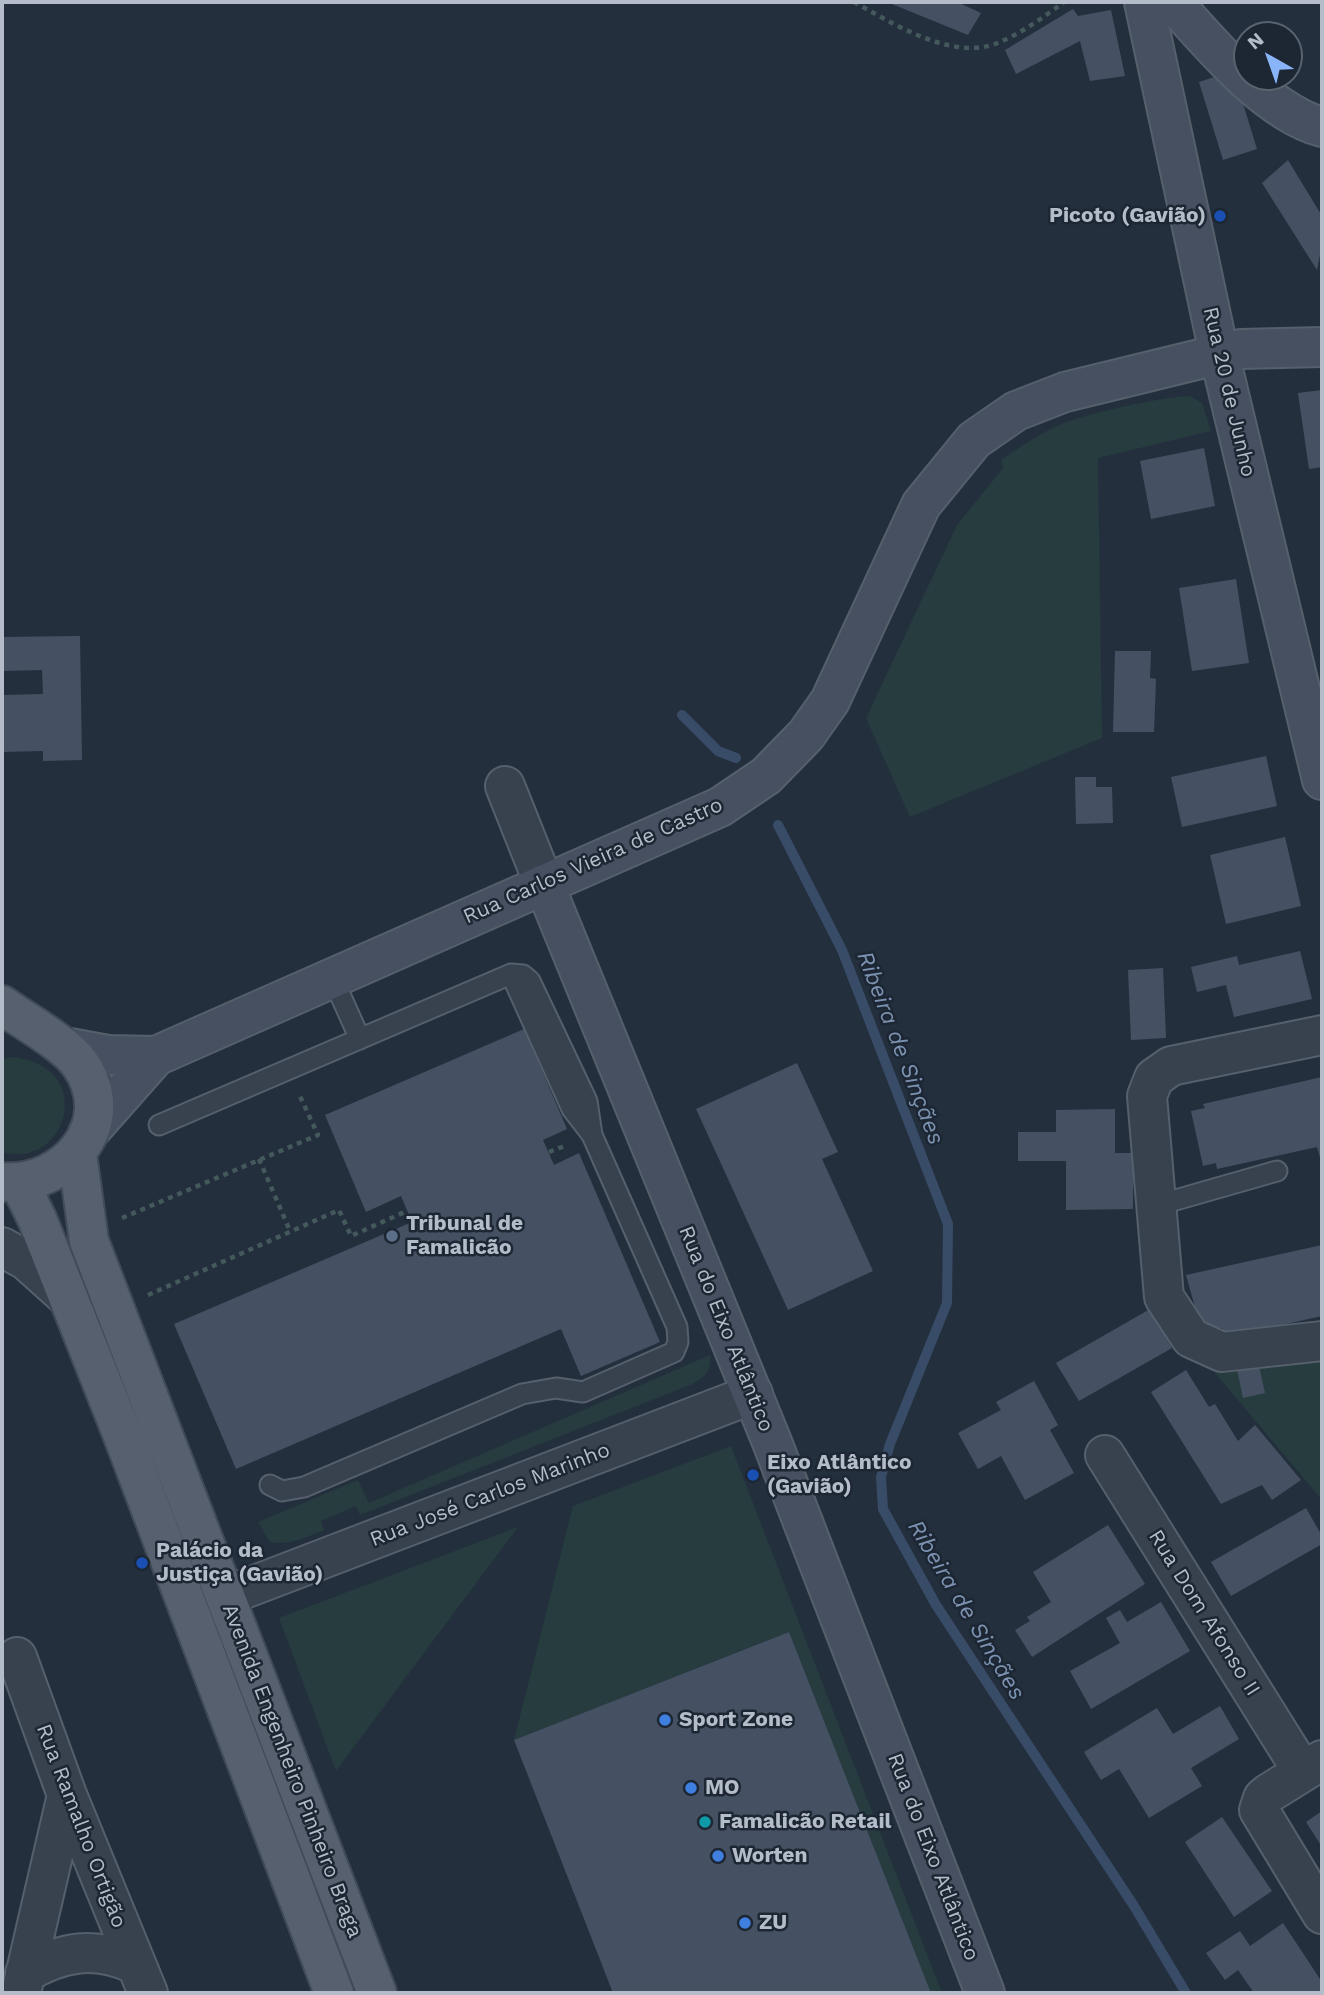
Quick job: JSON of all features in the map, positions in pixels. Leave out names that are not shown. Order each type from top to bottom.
[{"type":"main road","name":"Avenida Engenheiro Pinheiro Braga","points":[[2,1005],[53,1041],[80,1065],[90,1086],[93,1109],[83,1143],[89,1241],[376,1993]]},
{"type":"main road","points":[[2,1033],[16,1030],[53,1041]]},
{"type":"main road","name":"Avenida Engenheiro Pinheiro Braga","points":[[83,1143],[62,1169],[41,1179],[11,1183],[42,1230],[334,1993]]},
{"type":"street","name":"Rua 20 de Junho","points":[[1144,2],[1219,353],[1322,780]]},
{"type":"street","points":[[1173,2],[1226,62],[1301,121],[1322,127]]},
{"type":"street","points":[[1154,46],[1196,49],[1226,62]]},
{"type":"street","name":"Rua Carlos Vieira de Castro","points":[[53,1041],[108,1055],[156,1056],[720,807],[766,776],[798,743],[830,701],[921,505],[974,440],[1016,411],[1065,392],[1241,349],[1322,347]]},
{"type":"street","name":"Rua do Eixo Atlântico","points":[[505,786],[753,1394],[985,1993]]},
{"type":"street","points":[[1322,1035],[1171,1066],[1161,1071],[1149,1086],[1147,1096],[1164,1297],[1191,1338],[1222,1353],[1322,1341]]},
{"type":"street","name":"Rua Carlos Vieira de Castro","points":[[83,1143],[156,1056]]},
{"type":"street","points":[[2,1247],[27,1261],[66,1296]]},
{"type":"street","name":"Rua José Carlos Marinho","points":[[226,1596],[753,1394]]},
{"type":"street","name":"Rua Dom Afonso II","points":[[1105,1455],[1313,1766]]},
{"type":"street","name":"Rua Ramalho Ortigão","points":[[17,1657],[67,1795],[141,1979]]},
{"type":"street","points":[[1313,1766],[1263,1798],[1259,1810],[1322,1914]]},
{"type":"street","points":[[23,1983],[67,1795]]},
{"type":"street","points":[[23,1983],[48,1960],[78,1951],[112,1954],[141,1979]]},
{"type":"lane","points":[[159,1125],[511,974],[523,975],[530,981],[587,1101],[592,1135],[677,1327],[678,1342],[674,1352],[583,1392],[556,1388],[522,1394],[304,1487],[282,1491],[270,1485]]},
{"type":"lane","points":[[333,979],[360,1039]]},
{"type":"lane","points":[[1158,1205],[1277,1171]]},
{"type":"path","points":[[854,2],[929,39],[961,46],[993,44],[1064,2]]},
{"type":"path","points":[[118,1220],[318,1135],[288,1070]]},
{"type":"path","points":[[260,1159],[290,1231]]},
{"type":"path","points":[[151,1294],[339,1210],[351,1236],[407,1211]]},
{"type":"green space","points":[[1190,396],[1202,403],[1211,431],[1098,458],[1102,738],[910,817],[866,718],[957,525],[1003,468],[1001,460],[1042,434],[1069,421],[1103,411],[1160,399]]},
{"type":"green space","points":[[10,1057],[38,1064],[55,1077],[64,1095],[64,1114],[57,1132],[44,1146],[25,1154],[2,1152],[2,1060]]},
{"type":"green space","points":[[710,1355],[706,1374],[690,1385],[360,1515],[356,1506],[321,1521],[324,1530],[304,1538],[284,1543],[270,1542],[258,1522],[358,1480],[369,1503]]},
{"type":"green space","points":[[1322,1358],[1322,1500],[1215,1373]]},
{"type":"green space","points":[[731,1446],[942,1993],[931,1993],[789,1632],[514,1740],[573,1506]]},
{"type":"green space","points":[[518,1527],[336,1771],[279,1618]]},
{"type":"building","points":[[887,2],[957,2],[981,13],[968,35]]},
{"type":"building","points":[[1073,9],[1078,16],[1111,10],[1125,76],[1090,81],[1080,41],[1016,74],[1005,50]]},
{"type":"building","points":[[1233,71],[1233,91],[1239,91],[1257,149],[1223,160],[1199,82]]},
{"type":"building","points":[[1288,160],[1322,216],[1322,244],[1317,270],[1262,183]]},
{"type":"building","points":[[1322,390],[1322,467],[1309,469],[1298,393]]},
{"type":"building","points":[[1204,448],[1215,506],[1151,519],[1140,461]]},
{"type":"building","points":[[1236,579],[1249,663],[1192,671],[1179,588]]},
{"type":"building","points":[[80,636],[82,760],[43,761],[43,751],[2,752],[2,695],[43,694],[42,670],[2,671],[2,637]]},
{"type":"building","points":[[1115,651],[1151,651],[1150,678],[1156,679],[1154,732],[1113,732]]},
{"type":"building","points":[[1266,756],[1277,806],[1182,827],[1171,777]]},
{"type":"building","points":[[1075,777],[1096,777],[1096,787],[1112,787],[1113,823],[1076,824]]},
{"type":"building","points":[[1285,837],[1301,906],[1226,924],[1210,855]]},
{"type":"building","points":[[1300,951],[1312,999],[1234,1017],[1226,985],[1197,992],[1191,967],[1237,956],[1239,965]]},
{"type":"building","points":[[1163,968],[1166,1038],[1131,1040],[1128,970]]},
{"type":"building","points":[[524,1029],[567,1129],[543,1140],[554,1165],[579,1153],[660,1342],[581,1376],[561,1329],[236,1469],[174,1324],[412,1222],[401,1196],[366,1212],[325,1115]]},
{"type":"building","points":[[797,1063],[838,1152],[822,1159],[873,1271],[788,1310],[696,1109]]},
{"type":"building","points":[[1322,1077],[1322,1165],[1317,1147],[1217,1169],[1216,1163],[1203,1166],[1191,1111],[1205,1108],[1203,1104]]},
{"type":"building","points":[[1115,1109],[1115,1153],[1133,1153],[1133,1209],[1066,1210],[1066,1161],[1018,1161],[1018,1132],[1056,1132],[1056,1110]]},
{"type":"building","points":[[1322,1245],[1322,1316],[1224,1338],[1222,1328],[1202,1332],[1186,1275]]},
{"type":"building","points":[[1150,1309],[1172,1348],[1079,1401],[1056,1363]]},
{"type":"building","points":[[1258,1361],[1265,1393],[1243,1398],[1236,1365]]},
{"type":"building","points":[[1186,1370],[1209,1407],[1215,1404],[1238,1441],[1255,1425],[1301,1480],[1272,1500],[1262,1485],[1221,1504],[1151,1392]]},
{"type":"building","points":[[1034,1381],[1058,1425],[1050,1430],[1074,1473],[1025,1500],[1001,1456],[978,1469],[958,1433],[1001,1410],[996,1402]]},
{"type":"building","points":[[1306,1508],[1322,1536],[1322,1544],[1231,1596],[1211,1562]]},
{"type":"building","points":[[1108,1525],[1145,1584],[1032,1657],[1015,1630],[1030,1621],[1027,1617],[1051,1602],[1033,1572]]},
{"type":"building","points":[[1161,1602],[1190,1651],[1091,1709],[1070,1671],[1120,1643],[1106,1618],[1120,1610],[1127,1622]]},
{"type":"building","name":"Famalicão Retail","points":[[789,1632],[931,1993],[613,1993],[514,1740]]},
{"type":"building","points":[[1220,1706],[1239,1739],[1191,1768],[1202,1786],[1149,1818],[1119,1769],[1101,1780],[1084,1752],[1157,1708],[1173,1734]]},
{"type":"building","points":[[1322,1811],[1322,1847],[1306,1822]]},
{"type":"building","points":[[1222,1817],[1272,1891],[1234,1917],[1185,1842]]},
{"type":"building","points":[[1283,1923],[1322,1982],[1322,1993],[1254,1993],[1238,1970],[1225,1980],[1206,1953],[1240,1931],[1250,1946]]},
{"type":"waterway","name":"Ribeira de Sinçães","points":[[682,715],[718,751],[736,758]]},
{"type":"waterway","name":"Ribeira de Sinçães","points":[[778,825],[842,950],[948,1224],[947,1303],[890,1444],[881,1477],[883,1509],[936,1605],[1134,1906],[1186,1993]]},
{"type":"place","name":"Picoto (Gavião)","points":[[1220,216]]},
{"type":"place","name":"Tribunal de Famalicão","points":[[392,1236]]},
{"type":"place","name":"Eixo Atlântico (Gavião)","points":[[753,1475]]},
{"type":"place","name":"Palácio da Justiça (Gavião)","points":[[142,1563]]},
{"type":"place","name":"Sport Zone","points":[[665,1720]]},
{"type":"place","name":"MO","points":[[691,1788]]},
{"type":"place","name":"Famalicão Retail","points":[[705,1822]]},
{"type":"place","name":"Worten","points":[[718,1856]]},
{"type":"place","name":"ZU","points":[[745,1923]]}]
